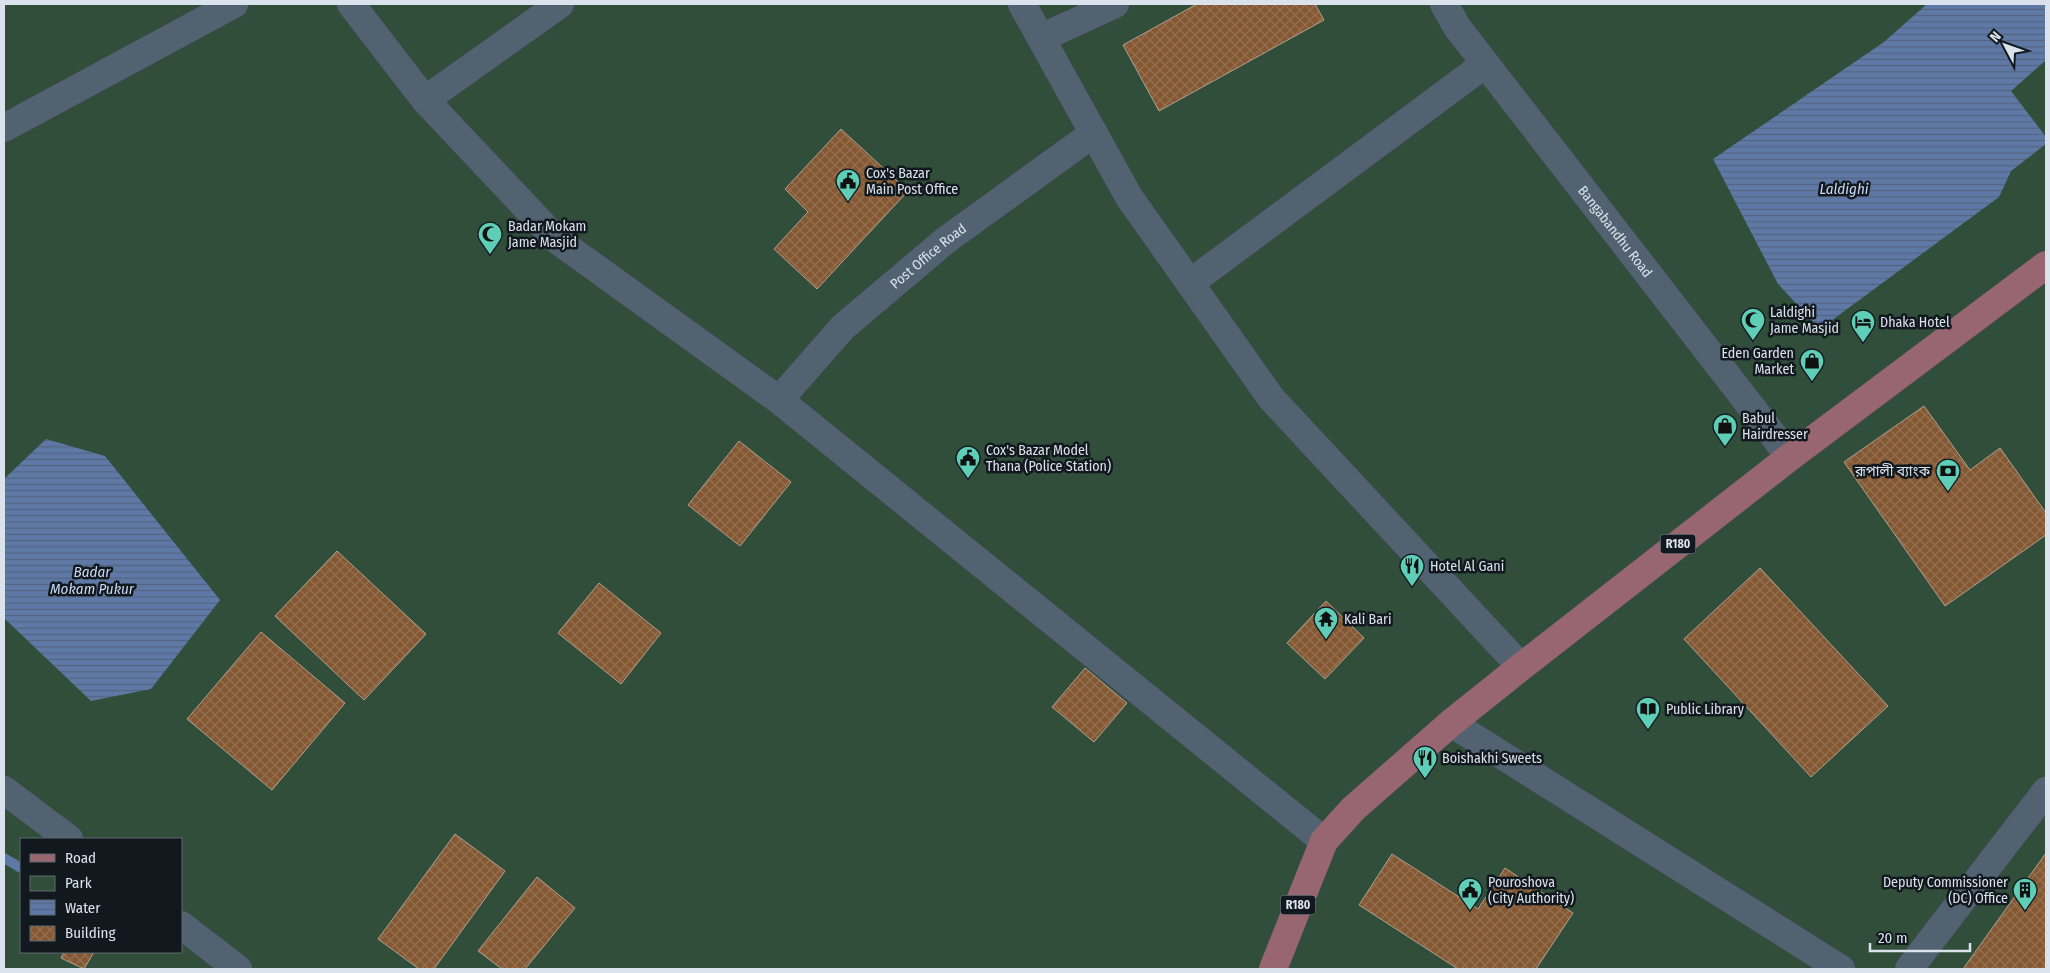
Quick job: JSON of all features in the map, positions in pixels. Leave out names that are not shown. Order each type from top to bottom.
[{"type":"main road","name":"R180","points":[[1273,969],[1324,841],[1353,809],[1451,723],[1521,667],[1790,458],[2046,265]]},
{"type":"street","points":[[4,128],[234,4]]},
{"type":"street","points":[[350,4],[425,100],[557,240],[779,400],[1324,841]]},
{"type":"street","points":[[425,100],[560,4]]},
{"type":"street","points":[[1022,4],[1129,197],[1272,398],[1521,667]]},
{"type":"street","points":[[1041,38],[1115,4]]},
{"type":"street","name":"Bangabandhu Road","points":[[1444,4],[1457,27],[1485,64],[1790,458]]},
{"type":"street","points":[[1190,282],[1485,64]]},
{"type":"street","name":"Post Office Road","points":[[779,400],[850,320],[946,240],[1094,133]]},
{"type":"street","points":[[1451,723],[1841,969]]},
{"type":"street","points":[[4,790],[68,838]]},
{"type":"street","points":[[1909,969],[2046,791]]},
{"type":"street","points":[[182,926],[238,969]]},
{"type":"green space","points":[[4,4],[2046,4],[2046,969],[4,969]]},
{"type":"water","name":"Laldighi","points":[[1927,4],[2043,4],[2046,7],[2046,60],[2011,91],[2046,137],[2046,144],[2011,171],[1999,197],[1820,329],[1778,284],[1713,159],[1884,42]]},
{"type":"water","name":"Badar Mokam Pukur","points":[[46,439],[105,456],[220,600],[151,689],[91,701],[4,618],[4,479]]},
{"type":"building","points":[[1197,4],[1315,4],[1324,20],[1159,111],[1123,45]]},
{"type":"building","name":"Cox's Bazar Main Post Office","points":[[841,129],[908,191],[817,289],[774,249],[808,212],[785,189]]},
{"type":"building","name":"রূপালী ব্যাংক","points":[[1924,406],[1970,470],[2000,448],[2046,513],[2046,535],[1945,606],[1844,462]]},
{"type":"building","points":[[739,441],[791,482],[740,546],[688,505]]},
{"type":"building","points":[[337,551],[426,634],[364,700],[275,616]]},
{"type":"building","points":[[1760,568],[1888,706],[1811,777],[1684,639]]},
{"type":"building","points":[[599,583],[661,633],[621,684],[558,633]]},
{"type":"building","name":"Kali Bari","points":[[1326,601],[1364,638],[1325,679],[1287,643]]},
{"type":"building","points":[[261,632],[345,703],[272,790],[187,719]]},
{"type":"building","points":[[1085,668],[1127,703],[1094,742],[1052,707]]},
{"type":"building","points":[[455,834],[505,871],[434,969],[419,969],[378,939]]},
{"type":"building","name":"Deputy Commissioner (DC) Office","points":[[2046,853],[2046,969],[1963,969]]},
{"type":"building","name":"Pouroshova (City Authority)","points":[[1392,854],[1478,909],[1505,868],[1573,913],[1536,969],[1458,969],[1359,905]]},
{"type":"building","points":[[537,877],[575,908],[525,969],[502,969],[478,951]]},
{"type":"building","points":[[64,953],[93,953],[84,969],[61,958]]},
{"type":"waterway","points":[[4,858],[20,867]]},
{"type":"place","name":"Cox's Bazar Main Post Office","points":[[848,202]]},
{"type":"place","name":"Badar Mokam Jame Masjid","points":[[490,255]]},
{"type":"place","name":"Laldighi Jame Masjid","points":[[1753,341]]},
{"type":"place","name":"Dhaka Hotel","points":[[1863,343]]},
{"type":"place","name":"Eden Garden Market","points":[[1812,382]]},
{"type":"place","name":"Babul Hairdresser","points":[[1725,447]]},
{"type":"place","name":"Cox's Bazar Model Thana (Police Station)","points":[[968,479]]},
{"type":"place","name":"রূপালী ব্যাংক","points":[[1948,492]]},
{"type":"place","name":"Hotel Al Gani","points":[[1412,587]]},
{"type":"place","name":"Kali Bari","points":[[1326,640]]},
{"type":"place","name":"Public Library","points":[[1648,730]]},
{"type":"place","name":"Boishakhi Sweets","points":[[1425,779]]},
{"type":"place","name":"Pouroshova (City Authority)","points":[[1470,911]]},
{"type":"place","name":"Deputy Commissioner (DC) Office","points":[[2025,911]]}]
